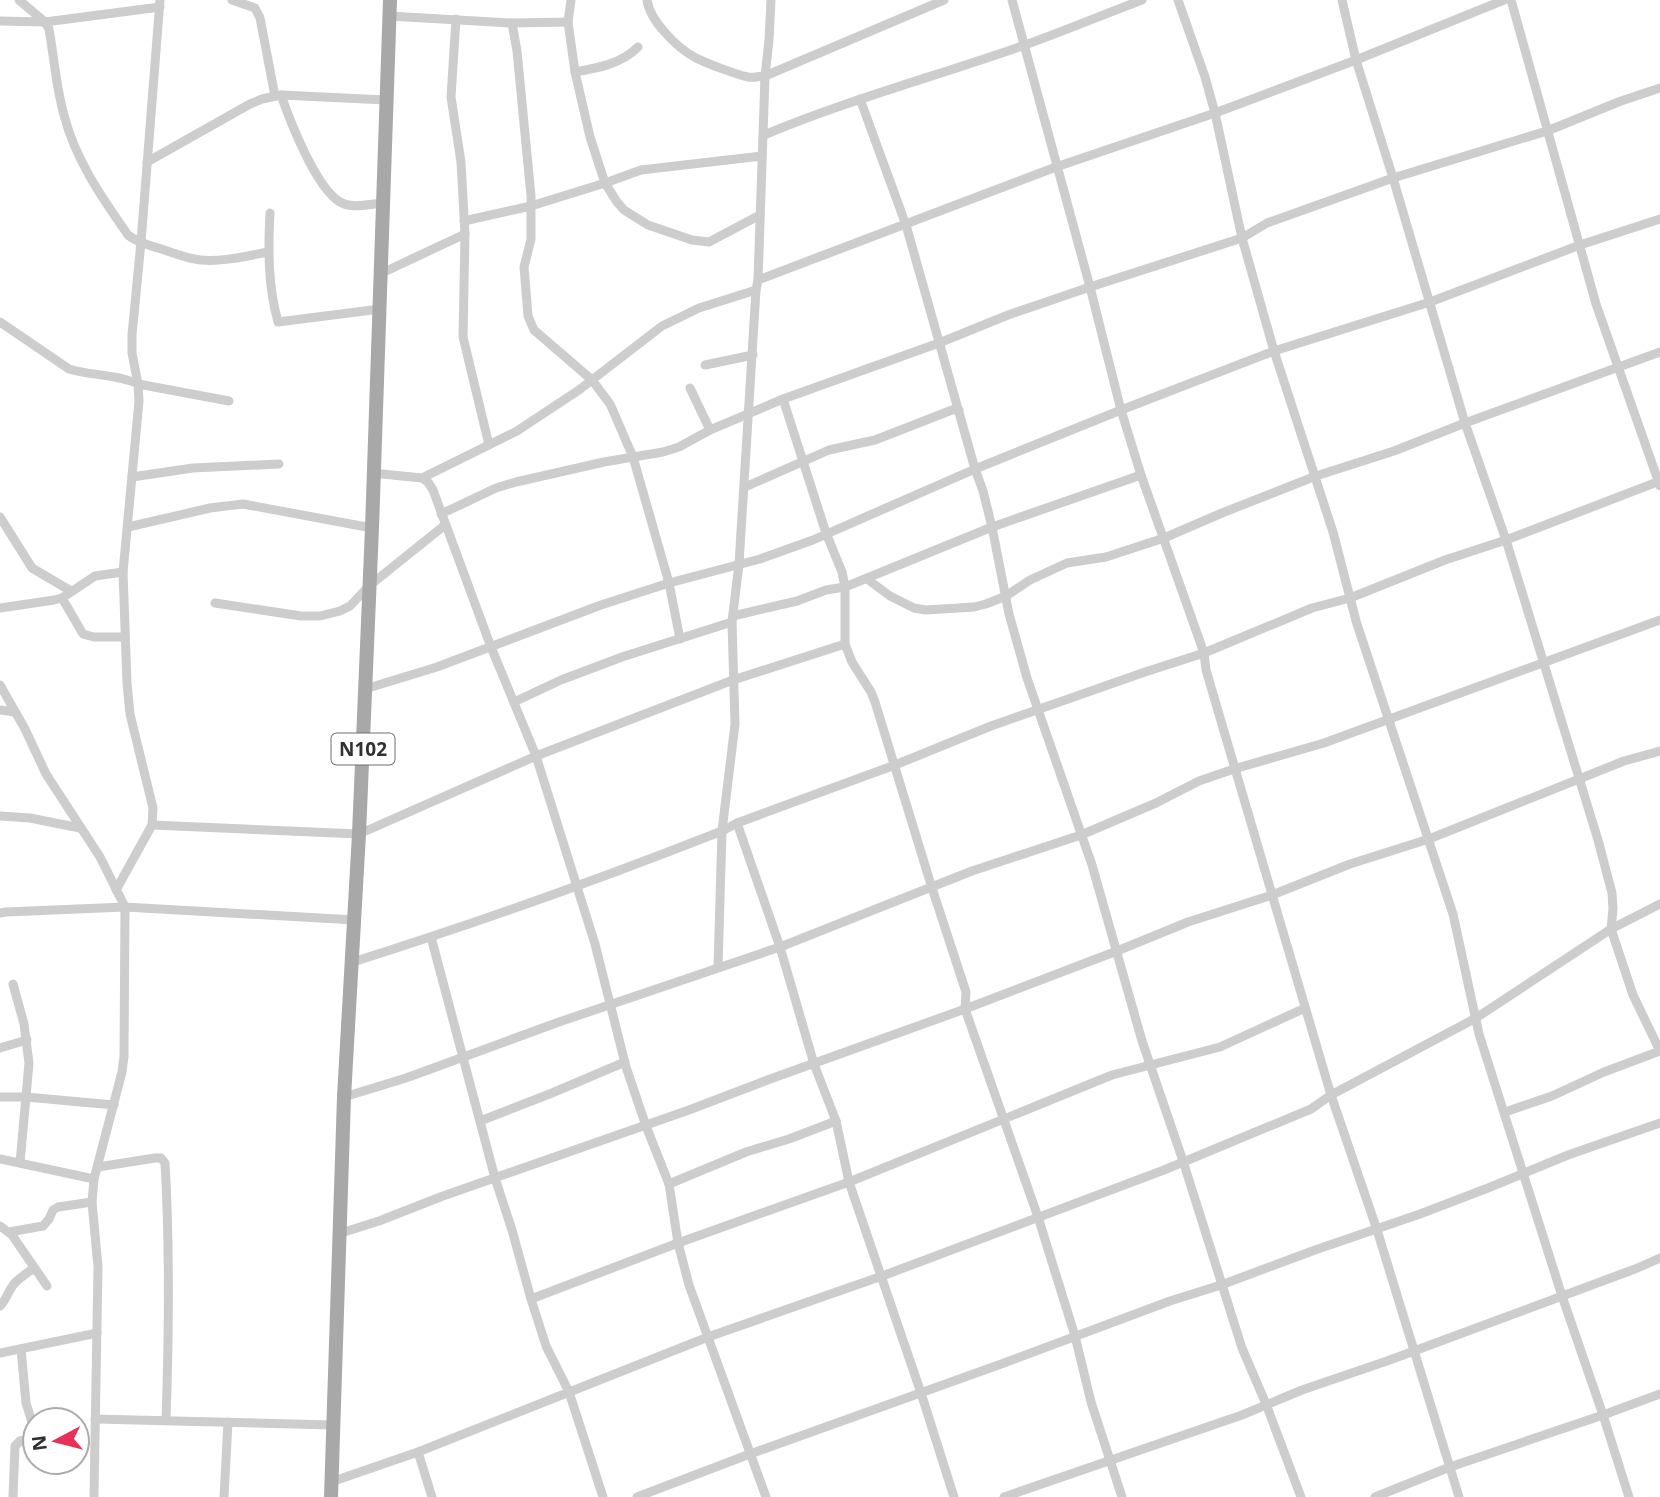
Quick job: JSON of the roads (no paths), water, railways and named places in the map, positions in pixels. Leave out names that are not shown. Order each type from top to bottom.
[{"type":"main road","name":"N102","points":[[331,1490],[344,1097],[353,962],[372,528],[390,0]]},
{"type":"street","points":[[19,0],[45,22],[49,29],[64,114],[76,152],[128,235],[132,239],[202,260],[229,259],[268,252]]},
{"type":"street","points":[[232,0],[255,8],[260,18],[278,96],[315,173],[341,203],[355,206],[383,203]]},
{"type":"street","points":[[571,0],[568,22],[575,72],[590,137],[605,183],[617,202],[648,225],[709,243],[760,215]]},
{"type":"street","points":[[647,0],[657,24],[675,42],[695,57],[749,77],[765,76],[944,0]]},
{"type":"street","points":[[718,967],[722,831],[735,723],[732,619],[739,564],[758,280],[765,76],[771,0]]},
{"type":"street","points":[[1012,0],[1121,410],[1204,653],[1206,670],[1234,769],[1331,1095],[1377,1230],[1459,1497]]},
{"type":"street","points":[[764,135],[804,118],[1023,46],[1142,0]]},
{"type":"street","points":[[1178,0],[1215,113],[1242,238],[1274,351],[1316,476],[1350,598],[1453,914],[1479,1034],[1629,1497]]},
{"type":"street","points":[[1342,0],[1356,60],[1394,178],[1465,423],[1506,540],[1598,840],[1612,893],[1611,929],[1633,995],[1660,1051],[1604,1072],[1552,1096],[1505,1112]]},
{"type":"street","points":[[758,280],[1056,167],[1215,113],[1504,0]]},
{"type":"street","points":[[353,962],[577,886],[946,743],[1204,653],[1312,608],[1350,598],[1445,560],[1660,483],[1595,304],[1511,0]]},
{"type":"street","points":[[0,21],[45,22],[160,4],[132,335],[139,401],[123,572],[130,714],[153,808],[152,825],[116,890]]},
{"type":"street","points":[[389,16],[512,23],[568,22]]},
{"type":"street","points":[[456,19],[451,97],[461,162],[465,234],[463,337],[489,445]]},
{"type":"street","points":[[512,23],[525,122],[531,197],[531,239],[524,268],[530,325],[592,380],[610,404],[633,457],[669,583],[680,639]]},
{"type":"street","points":[[575,72],[615,62],[638,47]]},
{"type":"street","points":[[441,514],[496,488],[679,447],[709,430],[783,399],[1008,315],[1242,238],[1267,223],[1394,178],[1546,131],[1660,88]]},
{"type":"street","points":[[147,162],[262,99],[278,96],[386,100]]},
{"type":"street","points":[[860,99],[906,225],[992,527],[1024,665],[1081,835],[1150,1065],[1210,1242],[1242,1348],[1301,1497]]},
{"type":"street","points":[[464,221],[530,206],[641,170],[762,156]]},
{"type":"street","points":[[270,212],[268,252],[278,322],[380,309]]},
{"type":"street","points":[[365,689],[437,667],[601,605],[669,583],[760,559],[813,540],[975,469],[1274,351],[1430,302],[1580,245],[1660,219]]},
{"type":"street","points":[[382,273],[465,234]]},
{"type":"street","points":[[422,478],[517,431],[592,380],[662,326],[699,308],[756,290]]},
{"type":"street","points":[[0,322],[69,369],[126,378],[138,384],[229,401]]},
{"type":"street","points":[[867,579],[890,596],[914,608],[926,610],[974,607],[1006,596],[1030,580],[1067,563],[1106,557],[1164,538],[1316,476],[1394,452],[1465,423],[1660,352]]},
{"type":"street","points":[[705,365],[753,355]]},
{"type":"street","points":[[690,388],[709,430]]},
{"type":"street","points":[[783,399],[826,533],[842,572],[845,587],[845,644],[852,662],[871,692],[895,765],[966,992],[965,1009],[1022,1167],[1075,1336],[1091,1402],[1122,1497]]},
{"type":"street","points":[[744,487],[829,450],[875,440],[952,410],[959,410]]},
{"type":"street","points":[[132,477],[193,468],[279,464]]},
{"type":"street","points":[[372,473],[422,478],[433,490],[491,647],[536,756],[595,944],[625,1062],[669,1184],[678,1243],[689,1285],[766,1497]]},
{"type":"street","points":[[514,702],[561,680],[622,657],[732,619],[826,590],[845,587],[992,527],[1141,475]]},
{"type":"street","points":[[128,527],[210,508],[243,504],[372,528]]},
{"type":"street","points":[[0,517],[32,568],[71,591]]},
{"type":"street","points":[[215,603],[300,616],[320,616],[340,611],[350,606],[369,586],[445,525]]},
{"type":"street","points":[[0,608],[62,598],[95,576],[123,572]]},
{"type":"street","points":[[62,598],[83,634],[94,637],[125,637]]},
{"type":"street","points":[[344,1097],[780,947],[972,871],[1081,835],[1156,803],[1199,781],[1324,743],[1660,620]]},
{"type":"street","points":[[152,825],[359,834],[536,756],[733,680],[845,644]]},
{"type":"street","points":[[0,685],[46,774],[100,857],[125,907],[124,1056],[94,1179],[92,1202],[98,1267],[94,1497]]},
{"type":"street","points":[[0,710],[15,712]]},
{"type":"street","points":[[341,1233],[646,1126],[965,1009],[1188,922],[1429,839],[1624,761],[1660,751]]},
{"type":"street","points":[[0,816],[30,818],[80,828]]},
{"type":"street","points":[[737,823],[780,947],[814,1064],[836,1121],[849,1182],[954,1497]]},
{"type":"street","points":[[331,1490],[418,1452],[708,1337],[1164,1170],[1311,1109],[1331,1095],[1476,1018],[1611,929],[1660,904]]},
{"type":"street","points":[[0,914],[125,907],[355,920]]},
{"type":"street","points":[[431,937],[495,1178],[531,1299],[546,1346],[569,1392],[603,1497]]},
{"type":"street","points":[[13,984],[27,1040],[29,1063],[20,1163]]},
{"type":"street","points":[[531,1299],[849,1182],[1112,1075],[1220,1047],[1305,1008]]},
{"type":"street","points":[[0,1048],[27,1040]]},
{"type":"street","points":[[480,1121],[625,1062]]},
{"type":"street","points":[[0,1097],[114,1105]]},
{"type":"street","points":[[669,1184],[746,1152],[836,1121]]},
{"type":"street","points":[[637,1497],[1170,1301],[1377,1230],[1477,1193],[1568,1155],[1660,1123]]},
{"type":"street","points":[[98,1167],[155,1158],[160,1158],[165,1163],[170,1327],[166,1420]]},
{"type":"street","points":[[0,1159],[94,1179]]},
{"type":"street","points":[[9,1232],[43,1226],[58,1207],[92,1202]]},
{"type":"street","points":[[0,1226],[9,1232],[47,1286]]},
{"type":"street","points":[[1004,1497],[1242,1415],[1660,1258]]},
{"type":"street","points":[[0,1306],[6,1301],[15,1283],[34,1268]]},
{"type":"street","points":[[0,1353],[97,1333]]},
{"type":"street","points":[[21,1349],[27,1406]]},
{"type":"street","points":[[1375,1497],[1450,1467],[1660,1394]]},
{"type":"street","points":[[95,1419],[333,1424]]},
{"type":"street","points":[[224,1497],[228,1422]]},
{"type":"street","points":[[13,1497],[15,1446],[21,1441]]},
{"type":"street","points":[[418,1452],[432,1497]]}]
